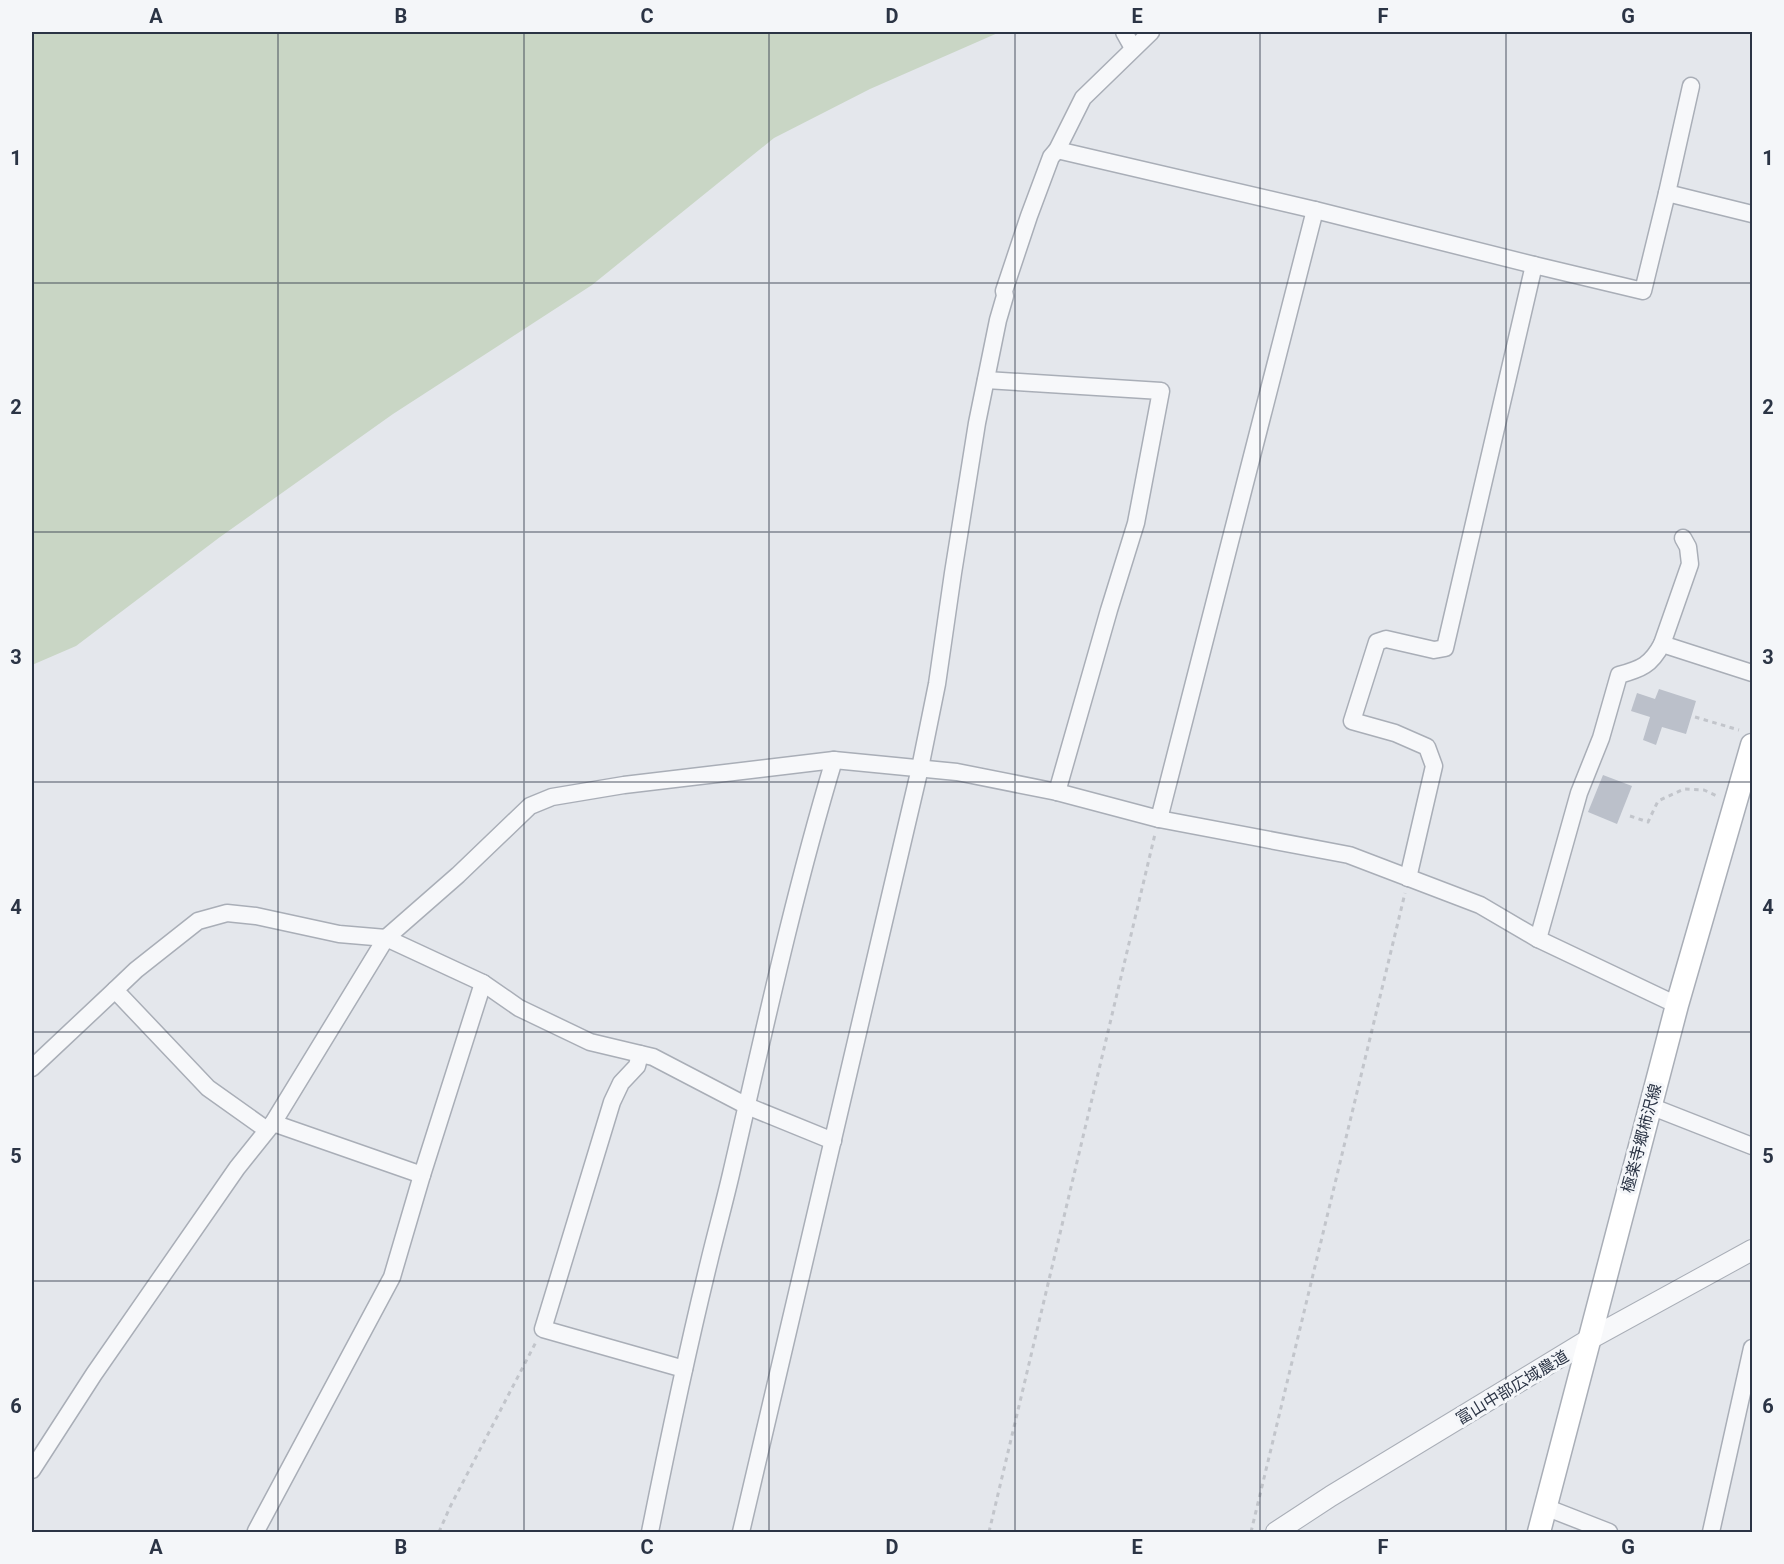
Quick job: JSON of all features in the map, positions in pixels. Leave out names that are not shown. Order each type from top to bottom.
[{"type":"main road","name":"極楽寺郷柿沢線","points":[[1539,1533],[1677,1005],[1736,804],[1747,738]]},
{"type":"street","points":[[1124,32],[1133,48]]},
{"type":"street","points":[[741,1533],[920,768],[937,684],[986,380],[1005,296],[1004,291],[1051,157],[1057,150],[1083,98],[1151,32]]},
{"type":"street","points":[[1057,150],[1315,210],[1643,291],[1691,86]]},
{"type":"street","points":[[1667,193],[1752,214]]},
{"type":"street","points":[[1159,819],[1315,210]]},
{"type":"street","points":[[1408,878],[1434,766],[1427,747],[1395,733],[1352,722],[1377,642],[1386,639],[1434,650],[1445,648],[1534,265]]},
{"type":"street","points":[[986,380],[1161,390],[1136,523],[1057,792]]},
{"type":"street","points":[[1538,939],[1579,793],[1601,738],[1619,675],[1641,669],[1657,654],[1662,644],[1690,564],[1688,547],[1683,538]]},
{"type":"street","points":[[1662,644],[1752,673]]},
{"type":"street","points":[[650,1533],[684,1369],[818,814],[834,760]]},
{"type":"street","points":[[32,1470],[94,1374],[237,1168],[270,1126],[386,938],[458,875],[530,806],[552,797],[624,785],[834,760],[957,772],[1057,792],[1159,819],[1349,855],[1480,905],[1538,939],[1677,1005]]},
{"type":"street","points":[[32,1068],[136,970],[198,921],[227,912],[339,934],[386,938],[483,983],[519,1008],[590,1042],[653,1058],[747,1106],[833,1141]]},
{"type":"street","points":[[256,1531],[392,1277],[483,983]]},
{"type":"street","points":[[116,990],[208,1088],[270,1126],[422,1175]]},
{"type":"street","points":[[640,1054],[637,1066],[621,1083],[612,1102],[543,1329],[684,1369]]},
{"type":"street","points":[[1650,1106],[1752,1146]]},
{"type":"street","name":"富山中部広域農道","points":[[1276,1533],[1331,1496],[1588,1340],[1752,1250]]},
{"type":"street","points":[[1711,1533],[1752,1348]]},
{"type":"street","points":[[1545,1507],[1609,1533]]},
{"type":"path","points":[[1695,717],[1747,738]]},
{"type":"path","points":[[1630,816],[1648,822],[1658,801],[1684,789],[1704,790],[1736,804]]},
{"type":"path","points":[[989,1533],[1159,819]]},
{"type":"path","points":[[1251,1533],[1408,878]]},
{"type":"path","points":[[440,1533],[450,1507],[543,1329]]},
{"type":"green space","points":[[32,32],[1000,32],[870,89],[774,138],[592,285],[393,414],[220,537],[76,646],[32,665]]},
{"type":"building","points":[[1659,689],[1696,701],[1686,734],[1662,727],[1656,745],[1643,740],[1650,717],[1631,711],[1637,693],[1655,699]]},
{"type":"building","points":[[1603,775],[1632,786],[1617,824],[1588,812]]}]
